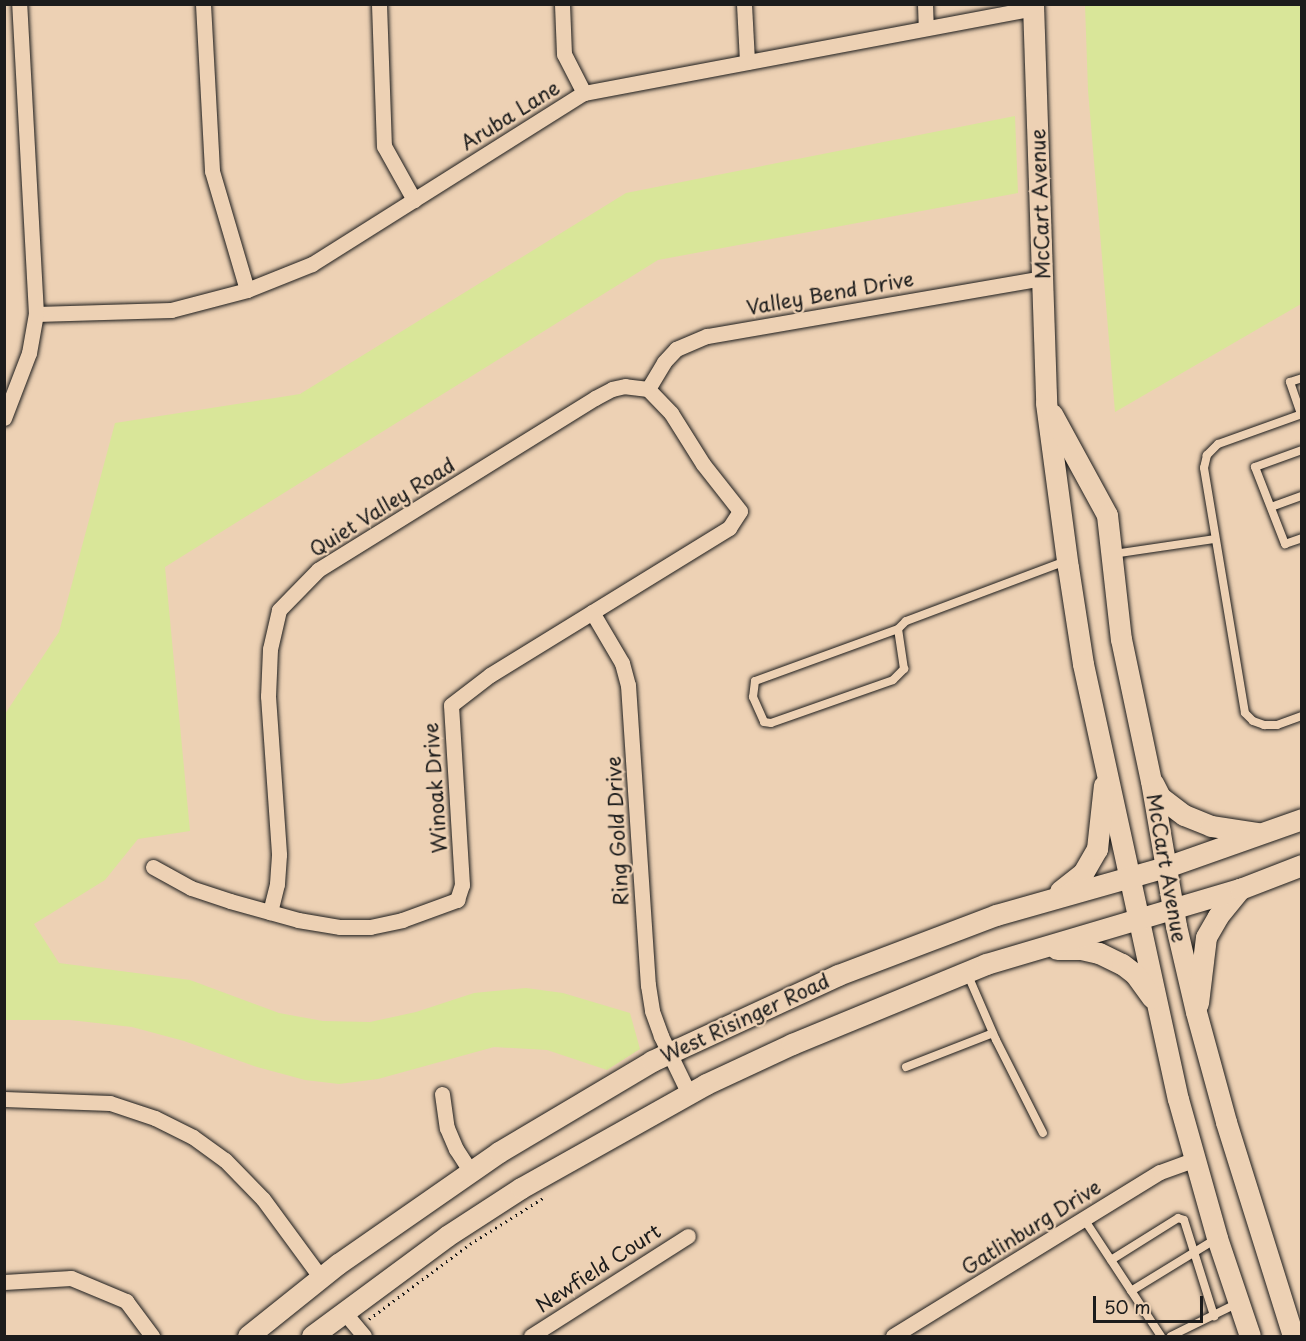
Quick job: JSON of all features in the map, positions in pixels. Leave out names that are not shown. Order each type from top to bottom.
[{"type":"main road","name":"McCart Avenue","points":[[1033,6],[1046,403],[1083,663],[1156,1004],[1217,1238],[1250,1336]]},
{"type":"main road","name":"McCart Avenue","points":[[1046,403],[1107,514],[1121,639],[1151,780],[1173,909],[1196,1012],[1249,1200],[1293,1336]]},
{"type":"main road","points":[[1051,899],[1083,873],[1097,849],[1106,766]]},
{"type":"main road","points":[[1151,780],[1160,796],[1184,815],[1211,826],[1261,833]]},
{"type":"main road","name":"West Risinger Road","points":[[248,1336],[321,1278],[471,1172],[556,1116],[669,1053],[838,975],[996,915],[1166,867],[1302,819]]},
{"type":"main road","points":[[312,1336],[355,1326],[447,1236],[521,1188],[689,1094],[792,1044],[967,972],[1033,950],[1240,889],[1302,866]]},
{"type":"main road","points":[[1196,1012],[1206,937],[1218,916],[1240,889]]},
{"type":"main road","points":[[1033,950],[1081,949],[1099,953],[1136,974],[1156,1004]]},
{"type":"street","points":[[4,418],[29,353],[36,314],[19,4]]},
{"type":"street","points":[[202,4],[212,171],[247,290]]},
{"type":"street","points":[[379,4],[384,146],[414,200]]},
{"type":"street","points":[[562,4],[564,54],[584,93]]},
{"type":"street","points":[[744,4],[747,62]]},
{"type":"street","points":[[925,4],[926,28]]},
{"type":"street","name":"Aruba Lane","points":[[36,314],[171,310],[247,290],[312,264],[584,93],[1033,6]]},
{"type":"street","name":"Valley Bend Drive","points":[[648,389],[664,362],[676,349],[707,336],[1042,278]]},
{"type":"street","name":"Quiet Valley Road","points":[[270,912],[277,884],[279,855],[268,696],[270,649],[279,610],[318,570],[595,398],[612,389],[625,386],[648,389]]},
{"type":"street","name":"Winoak Drive","points":[[153,867],[191,888],[317,924],[370,927],[402,920],[457,900],[462,885],[451,705],[490,675],[729,528],[741,511],[703,464],[671,413],[648,389]]},
{"type":"street","name":"Ring Gold Drive","points":[[592,612],[614,647],[628,685],[648,985],[652,1011],[689,1094]]},
{"type":"street","points":[[442,1094],[447,1128],[456,1149],[471,1172]]},
{"type":"street","points":[[4,1099],[110,1103],[155,1118],[193,1137],[225,1160],[263,1199],[321,1278]]},
{"type":"street","name":"Gatlinburg Drive","points":[[893,1336],[916,1331],[1084,1219],[1160,1172],[1195,1160]]},
{"type":"street","name":"Newfield Court","points":[[531,1336],[688,1236]]},
{"type":"street","points":[[4,1282],[71,1278],[126,1301],[152,1336]]},
{"type":"lane","points":[[1302,378],[1290,382],[1301,414],[1218,444],[1207,455],[1204,468],[1245,713],[1253,721],[1264,725],[1277,725],[1302,716]]},
{"type":"lane","points":[[1302,450],[1255,467],[1285,544],[1302,538]]},
{"type":"lane","points":[[1271,507],[1302,496]]},
{"type":"lane","points":[[1112,554],[1215,539]]},
{"type":"lane","points":[[898,629],[904,669],[893,680],[771,723],[764,722],[753,697],[755,681],[898,629],[917,616],[1067,561]]},
{"type":"lane","points":[[967,972],[993,1033],[1042,1133]]},
{"type":"lane","points":[[906,1067],[993,1033]]},
{"type":"lane","points":[[1111,1260],[1178,1218],[1184,1220],[1214,1316]]},
{"type":"lane","points":[[1084,1219],[1161,1336]]},
{"type":"lane","points":[[1131,1291],[1217,1238]]},
{"type":"lane","points":[[1172,1336],[1239,1302]]},
{"type":"path","points":[[355,1326],[470,1244],[544,1197]]},
{"type":"green space","points":[[1085,5],[1301,5],[1301,304],[1115,412],[1088,90]]},
{"type":"green space","points":[[1015,116],[1018,193],[658,260],[165,567],[190,831],[138,839],[105,880],[34,924],[59,963],[190,980],[279,1013],[323,1021],[370,1022],[416,1012],[474,993],[526,988],[563,993],[630,1013],[640,1049],[607,1070],[547,1050],[494,1047],[378,1079],[339,1084],[305,1080],[257,1067],[184,1041],[132,1027],[70,1020],[5,1020],[5,714],[59,632],[115,423],[300,394],[626,193]]}]
